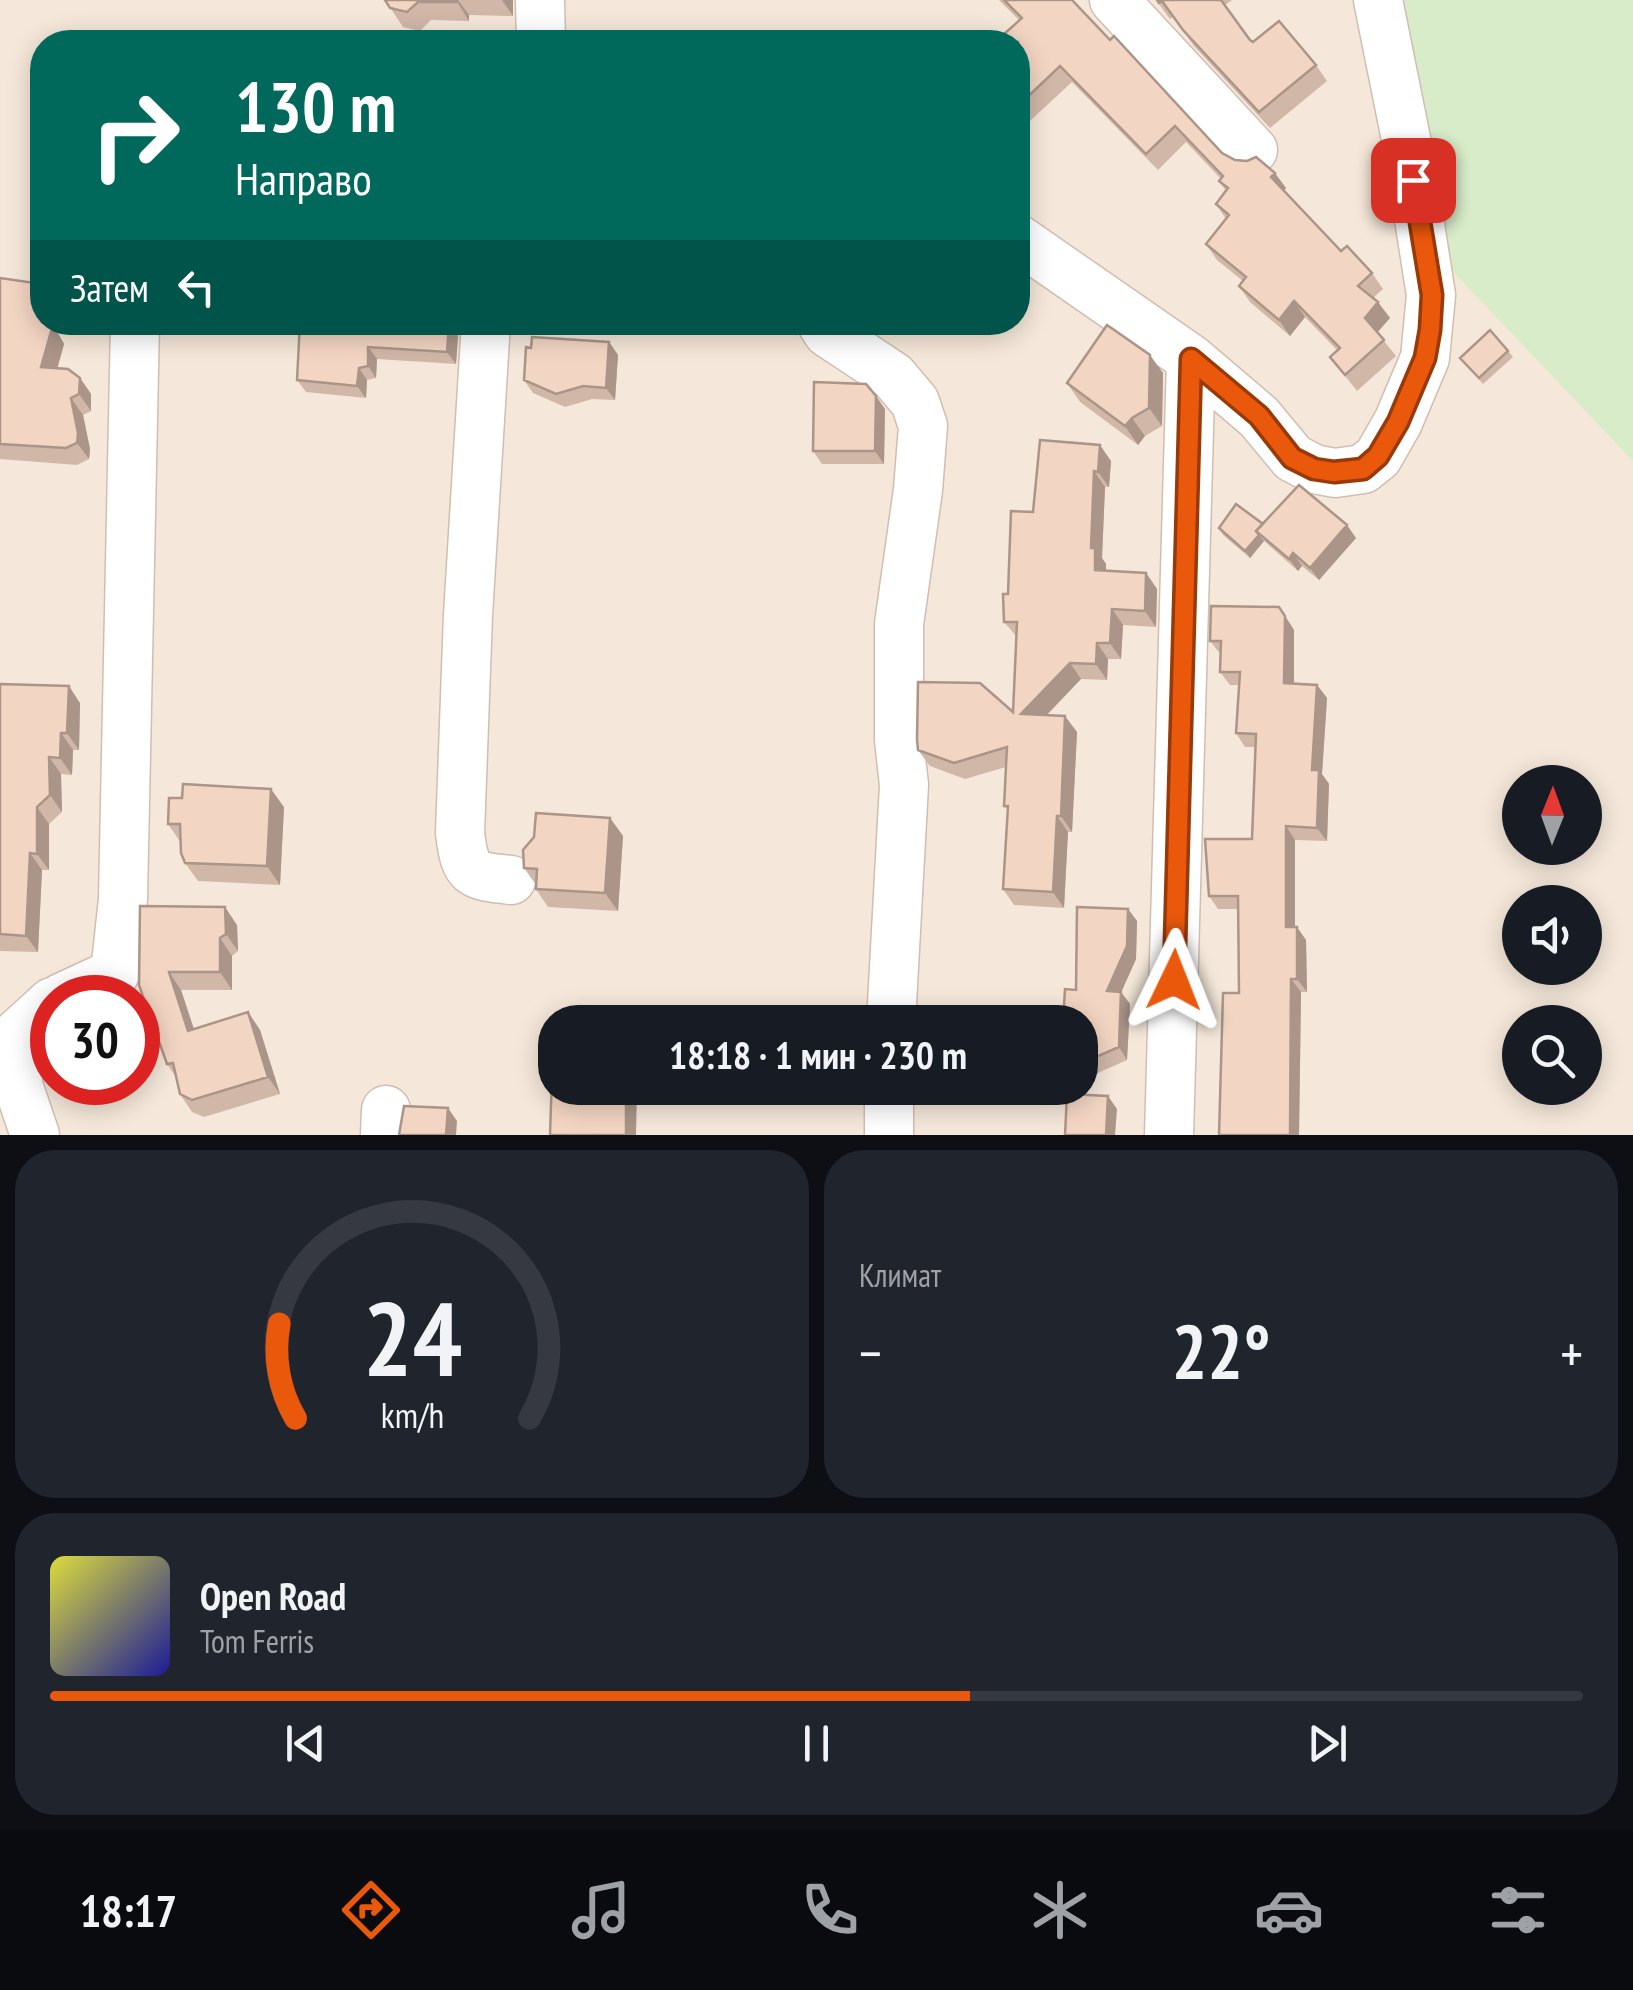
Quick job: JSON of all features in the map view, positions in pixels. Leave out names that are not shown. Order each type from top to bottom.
[{"type":"street","points":[[540,0],[541,30]]},
{"type":"street","points":[[1114,0],[1253,150]]},
{"type":"street","points":[[1030,247],[1191,359],[1259,416],[1292,458],[1314,469],[1363,469],[1378,456],[1398,422],[1425,358],[1432,295],[1378,0]]},
{"type":"street","points":[[111,975],[115,973],[123,899],[135,335]]},
{"type":"street","points":[[485,335],[460,833],[464,862],[473,873],[511,880]]},
{"type":"street","points":[[831,335],[893,376],[915,402],[922,426],[898,624],[899,740],[904,785],[892,1005]]},
{"type":"street","points":[[1169,1135],[1191,359]]},
{"type":"street","points":[[30,1020],[18,1033],[18,1085],[35,1135]]},
{"type":"street","points":[[889,1105],[890,1135]]},
{"type":"shaded area","points":[[0,0],[1633,0],[1633,1135],[0,1135]]},
{"type":"green space","points":[[1393,0],[1633,0],[1633,461],[1441,259]]},
{"type":"building","points":[[385,0],[456,2],[418,2],[407,12],[390,8]]},
{"type":"building","points":[[1004,0],[1072,0],[1110,40],[1114,36],[1222,153],[1235,160],[1256,157],[1275,173],[1271,177],[1341,251],[1347,246],[1372,273],[1358,286],[1378,302],[1365,318],[1384,340],[1345,375],[1330,357],[1340,348],[1294,301],[1279,320],[1239,286],[1246,277],[1206,244],[1229,215],[1216,204],[1228,188],[1219,181],[1223,176],[1175,126],[1146,154],[1060,66],[1030,95],[1030,30],[1008,30],[1022,18]]},
{"type":"building","points":[[1157,0],[1221,0],[1253,42],[1279,21],[1316,65],[1259,112],[1183,30],[1162,1]]},
{"type":"building","points":[[0,278],[30,282],[30,335],[50,335],[41,367],[68,369],[80,378],[79,394],[71,398],[77,443],[66,448],[0,444]]},
{"type":"building","points":[[1107,325],[1150,355],[1149,408],[1125,426],[1067,383]]},
{"type":"building","points":[[1490,330],[1508,351],[1479,378],[1460,358]]},
{"type":"building","points":[[299,335],[448,335],[447,352],[368,347],[368,366],[359,368],[357,386],[297,380]]},
{"type":"building","points":[[532,337],[609,342],[606,388],[583,386],[556,394],[524,380],[526,347],[531,348]]},
{"type":"building","points":[[814,382],[866,384],[876,396],[875,451],[813,451]]},
{"type":"building","points":[[1040,440],[1100,445],[1098,472],[1094,471],[1091,548],[1095,548],[1095,570],[1146,573],[1145,611],[1112,609],[1110,643],[1097,643],[1096,664],[1070,663],[1021,714],[1065,716],[1053,892],[1003,889],[1007,747],[954,763],[918,750],[917,739],[918,682],[980,683],[1013,712],[1017,622],[1004,622],[1003,594],[1008,594],[1011,511],[1033,512]]},
{"type":"building","points":[[1299,485],[1347,525],[1310,568],[1293,553],[1289,559],[1256,531]]},
{"type":"building","points":[[1236,504],[1263,524],[1245,551],[1219,528]]},
{"type":"building","points":[[1211,606],[1279,607],[1285,616],[1284,683],[1317,685],[1312,770],[1319,770],[1317,828],[1286,826],[1286,927],[1297,927],[1297,979],[1291,979],[1290,1135],[1219,1135],[1223,993],[1239,993],[1238,896],[1209,896],[1205,839],[1252,839],[1256,734],[1236,733],[1240,672],[1220,672],[1221,641],[1210,641]]},
{"type":"building","points":[[0,684],[69,686],[67,733],[61,733],[60,758],[49,757],[50,795],[37,807],[37,854],[30,853],[26,936],[0,934]]},
{"type":"building","points":[[183,784],[271,789],[267,866],[185,863],[180,824],[168,824],[169,798],[182,798]]},
{"type":"building","points":[[536,813],[610,818],[605,893],[536,889],[537,869],[524,868],[523,850],[534,837]]},
{"type":"building","points":[[140,906],[225,907],[226,934],[220,938],[220,972],[169,972],[188,1031],[248,1012],[268,1077],[192,1100],[180,1094],[173,1063],[167,1064],[160,1044],[160,975],[139,975]]},
{"type":"building","points":[[1077,907],[1128,909],[1127,946],[1107,991],[1121,992],[1119,1047],[1098,1056],[1098,1005],[1064,1005],[1065,989],[1076,990]]},
{"type":"building","points":[[1098,1096],[1108,1096],[1106,1135],[1065,1135],[1066,1105],[1098,1105]]},
{"type":"building","points":[[551,1105],[626,1105],[626,1135],[550,1135]]},
{"type":"building","points":[[404,1106],[448,1108],[446,1135],[399,1135]]},
{"type":"route","points":[[1174,980],[1191,359],[1259,416],[1292,458],[1314,469],[1363,469],[1378,456],[1398,422],[1425,358],[1430,330],[1432,295],[1413,180]]}]
